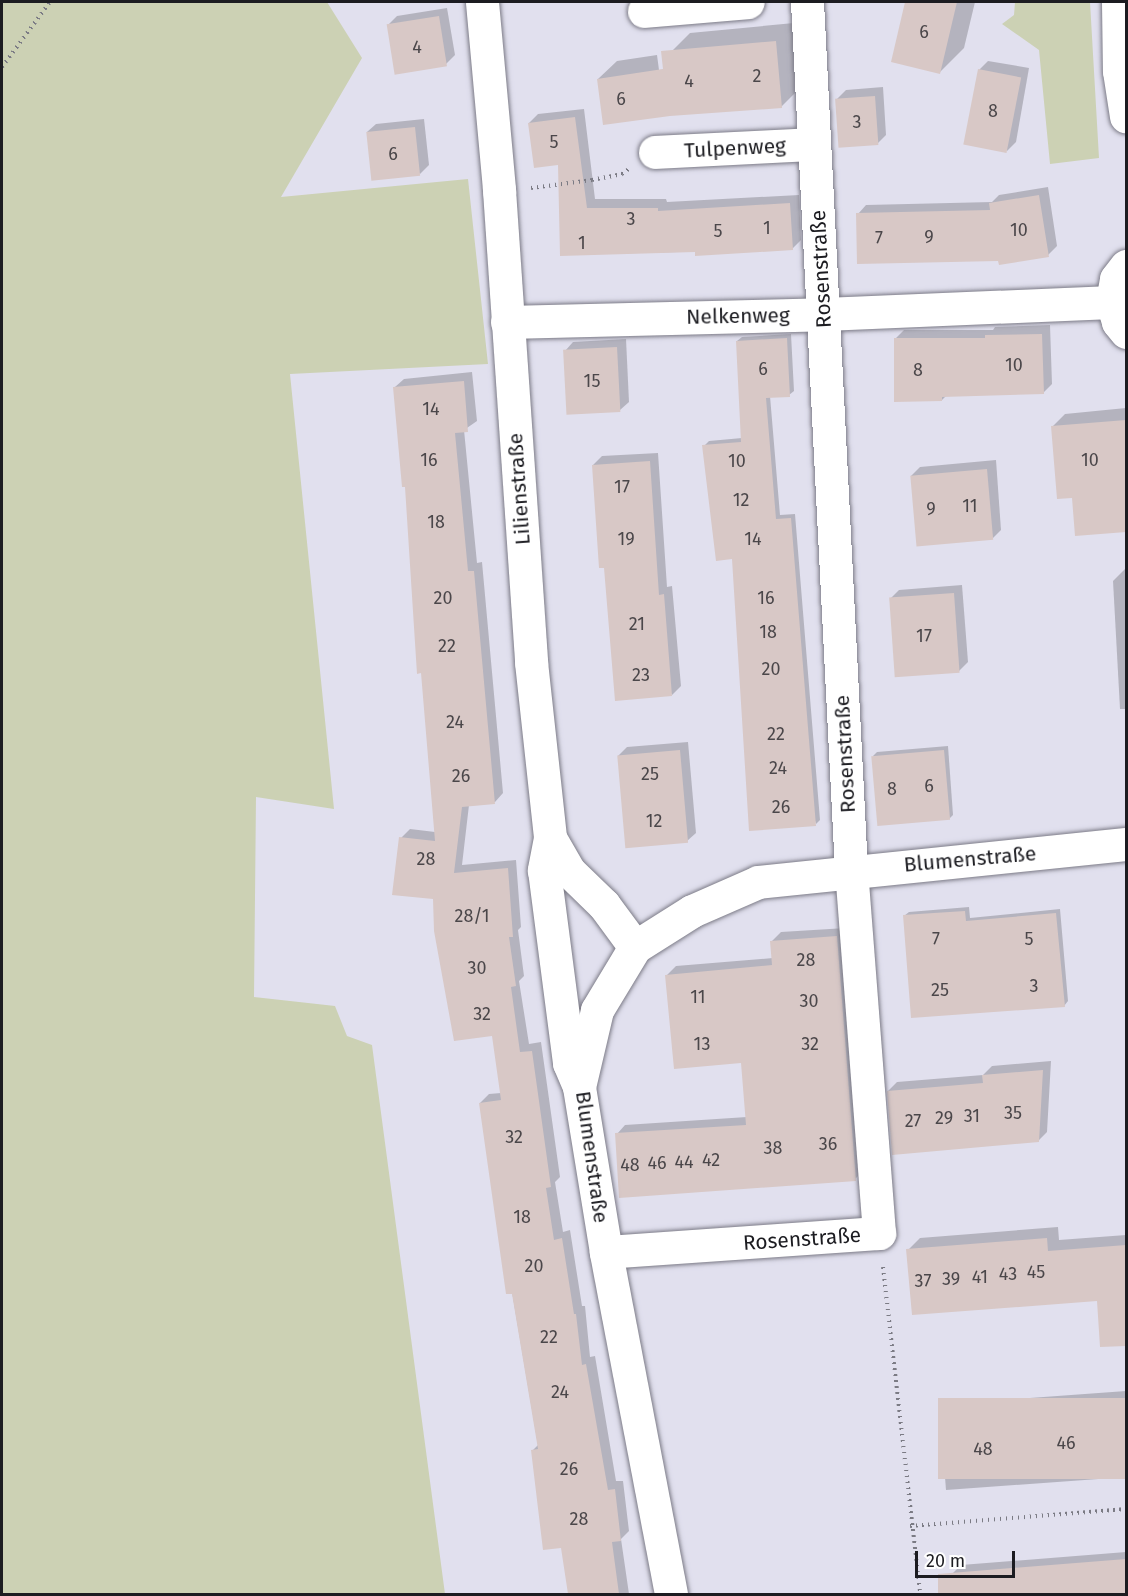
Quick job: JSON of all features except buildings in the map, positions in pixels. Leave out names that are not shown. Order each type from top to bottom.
[{"type":"street","name":"Lilienstraße","points":[[482,2],[531,662],[550,838],[569,871],[604,905],[635,946]]},
{"type":"street","points":[[644,10],[748,2]]},
{"type":"street","name":"Rosenstraße","points":[[606,1252],[879,1233],[851,870],[807,2]]},
{"type":"street","points":[[1118,2],[1119,71],[1126,116]]},
{"type":"street","name":"Tulpenweg","points":[[655,152],[814,144]]},
{"type":"street","points":[[1126,266],[1116,279],[1112,302],[1118,322],[1126,332]]},
{"type":"street","name":"Nelkenweg","points":[[507,322],[824,314],[1112,302]]},
{"type":"street","points":[[550,838],[544,870],[569,1063],[579,1087]]},
{"type":"street","name":"Blumenstraße","points":[[671,1594],[606,1252],[579,1087],[597,1010],[635,946],[692,911],[758,882],[851,870],[1126,844]]},
{"type":"path","points":[[2,67],[50,2]]},
{"type":"path","points":[[523,189],[622,174],[655,152]]},
{"type":"path","points":[[879,1233],[910,1526],[920,1594]]},
{"type":"path","points":[[910,1526],[1126,1509]]},
{"type":"green space","points":[[2,2],[327,2],[362,58],[281,197],[468,179],[488,364],[290,374],[334,809],[256,797],[254,997],[335,1006],[347,1036],[372,1045],[445,1594],[2,1594]]},
{"type":"green space","points":[[1015,2],[1090,2],[1099,158],[1050,164],[1039,50],[1002,24],[1014,15]]}]
